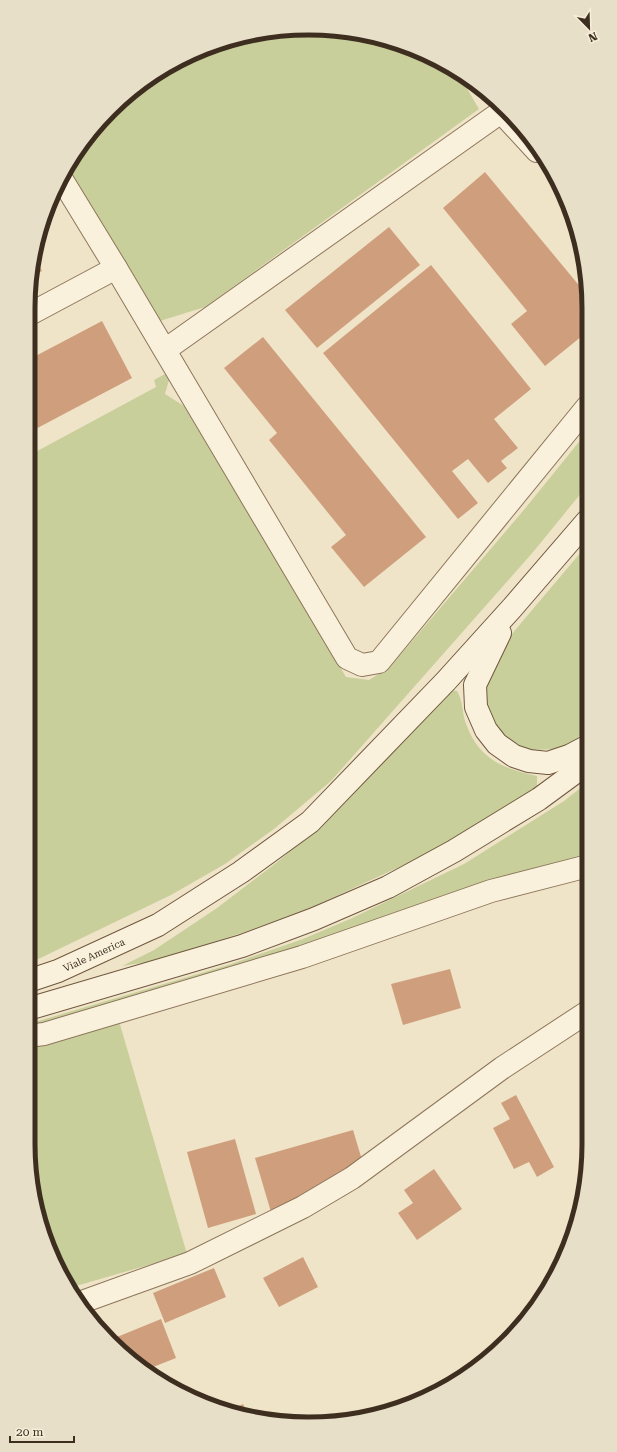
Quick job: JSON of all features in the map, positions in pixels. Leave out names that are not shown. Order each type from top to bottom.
[{"type":"street","points":[[165,350],[499,113]]},
{"type":"street","points":[[65,184],[165,350],[347,658],[362,666],[379,662],[582,413]]},
{"type":"street","points":[[35,311],[116,268]]},
{"type":"street","points":[[582,527],[512,608],[475,685],[476,707],[486,730],[497,744],[514,756],[529,761],[548,763],[569,756],[582,749]]},
{"type":"street","name":"Viale America","points":[[35,978],[58,971],[158,925],[241,872],[310,822],[446,681],[512,608]]},
{"type":"street","points":[[35,1007],[242,946],[314,919],[388,887],[454,851],[539,799],[582,767]]},
{"type":"street","points":[[35,1035],[44,1034],[302,956],[491,891],[582,868]]},
{"type":"street","points":[[85,1301],[190,1263],[309,1203],[366,1169],[502,1068],[582,1016]]},
{"type":"green space","points":[[308,35],[344,37],[379,44],[429,63],[465,85],[479,109],[205,307],[160,321],[71,173],[81,157],[103,128],[128,103],[142,92],[157,81],[188,63],[238,44],[273,37]]},
{"type":"green space","points":[[165,374],[169,380],[165,394],[184,406],[346,677],[369,680],[390,667],[523,511],[582,438],[582,492],[534,551],[331,781],[274,829],[225,864],[171,895],[35,961],[35,452],[156,387],[154,380]]},
{"type":"green space","points":[[582,551],[582,735],[571,743],[555,749],[520,749],[495,729],[486,704],[485,692],[487,674],[511,635]]},
{"type":"green space","points":[[451,690],[457,691],[470,734],[484,753],[492,760],[502,765],[537,776],[537,787],[421,857],[306,910],[186,951],[147,962],[122,966],[154,950],[217,908],[276,863],[317,829]]},
{"type":"green space","points":[[582,787],[582,857],[470,887],[307,949],[35,1028],[35,1022],[228,965],[303,939],[350,919],[464,864],[564,801]]},
{"type":"green space","points":[[119,1021],[187,1254],[76,1286],[56,1248],[44,1214],[40,1197],[37,1179],[35,1144],[35,1042]]},
{"type":"building","points":[[485,172],[581,288],[582,336],[545,366],[511,324],[527,311],[443,208]]},
{"type":"building","points":[[389,227],[420,265],[317,348],[285,310]]},
{"type":"building","points":[[38,264],[42,271],[37,274]]},
{"type":"building","points":[[431,265],[531,389],[494,419],[518,448],[501,461],[507,468],[488,483],[468,459],[452,471],[478,503],[458,519],[323,353]]},
{"type":"building","points":[[102,321],[132,378],[35,429],[35,356]]},
{"type":"building","points":[[263,337],[426,537],[364,587],[331,547],[346,535],[269,440],[277,433],[224,368]]},
{"type":"building","points":[[450,969],[461,1008],[403,1025],[391,984]]},
{"type":"building","points":[[516,1095],[554,1167],[537,1177],[529,1162],[514,1169],[493,1128],[510,1119],[501,1103]]},
{"type":"building","points":[[353,1130],[362,1160],[271,1212],[255,1158]]},
{"type":"building","points":[[235,1139],[256,1214],[208,1228],[187,1152]]},
{"type":"building","points":[[434,1169],[462,1209],[417,1240],[398,1213],[413,1203],[404,1190]]},
{"type":"building","points":[[303,1257],[318,1287],[279,1307],[263,1278]]},
{"type":"building","points":[[214,1268],[226,1297],[165,1323],[153,1293]]},
{"type":"building","points":[[161,1319],[176,1358],[152,1367],[128,1349],[117,1337]]},
{"type":"building","points":[[243,1404],[246,1410],[238,1408],[236,1407]]}]
